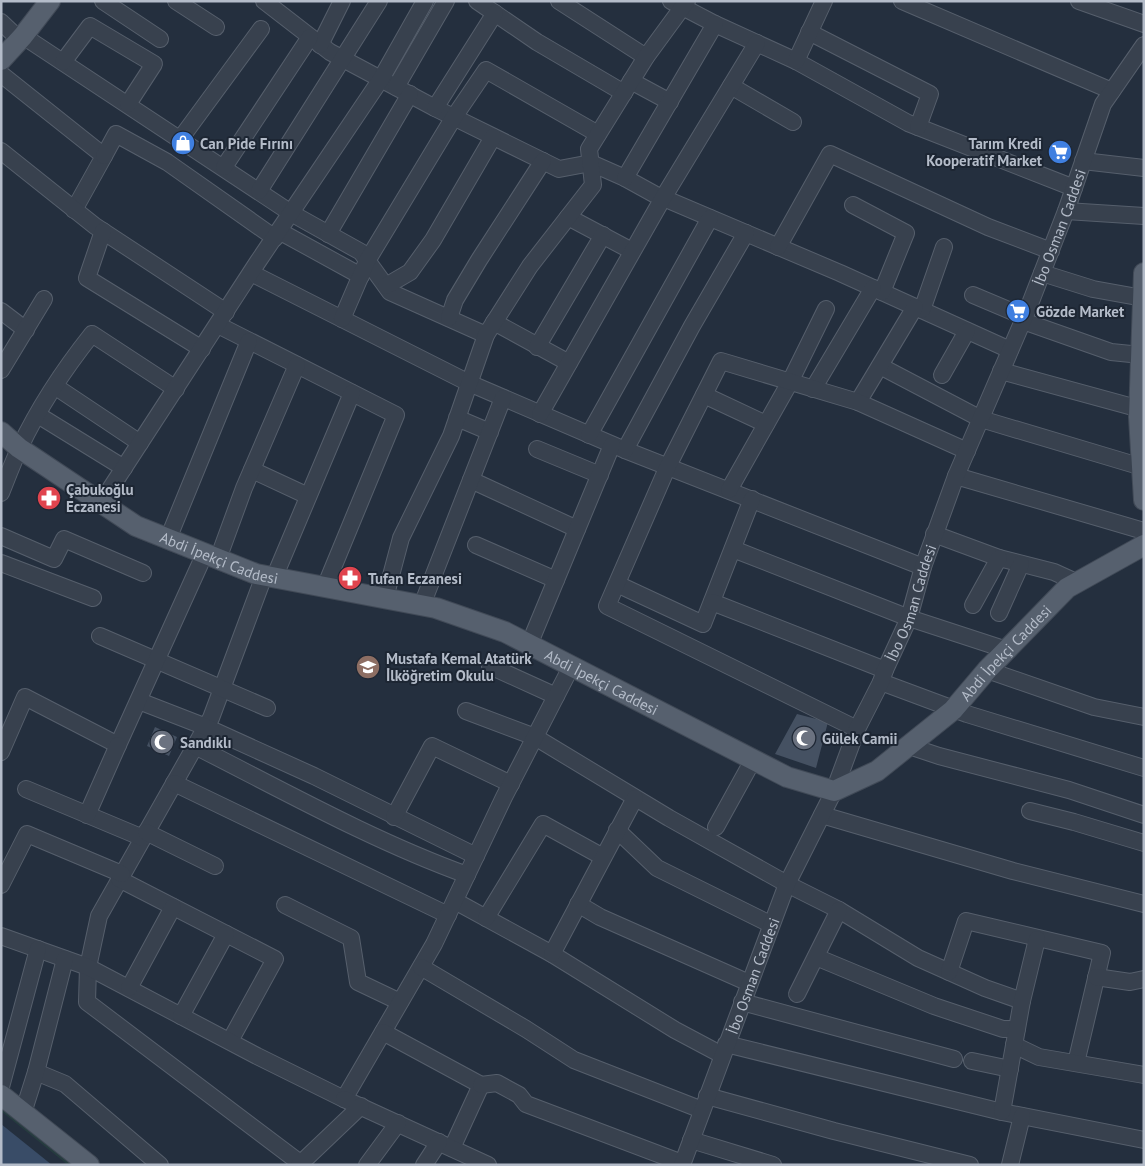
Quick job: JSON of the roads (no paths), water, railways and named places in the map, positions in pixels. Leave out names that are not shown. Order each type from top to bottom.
[{"type":"main road","points":[[1,60],[50,1]]},
{"type":"main road","points":[[1144,273],[1141,355],[1144,500]]},
{"type":"main road","name":"Abdi İpekçi Caddesi","points":[[1,432],[20,448],[136,526],[269,577],[436,608],[506,632],[787,777],[834,791],[877,771],[953,710],[987,670],[1067,588],[1144,545]]},
{"type":"main road","points":[[1,1095],[88,1165]]},
{"type":"street","points":[[102,1],[160,39]]},
{"type":"street","points":[[176,1],[216,26]]},
{"type":"street","points":[[224,167],[342,1]]},
{"type":"street","points":[[259,191],[344,60],[379,1]]},
{"type":"street","points":[[101,503],[291,212],[382,79],[425,1]]},
{"type":"street","points":[[328,234],[403,91],[446,1]]},
{"type":"street","points":[[477,1],[537,42],[628,87],[670,102]]},
{"type":"street","points":[[559,1],[646,57]]},
{"type":"street","points":[[1079,1],[1144,24]]},
{"type":"street","points":[[796,61],[821,2]]},
{"type":"street","points":[[909,3],[1112,91]]},
{"type":"street","points":[[271,4],[315,41],[344,60],[559,170],[591,163],[663,198],[878,290],[1010,350]]},
{"type":"street","points":[[385,598],[402,538],[451,436],[490,328],[530,266],[592,185],[589,149],[680,4],[715,24],[796,61],[908,123],[1074,188]]},
{"type":"street","points":[[435,108],[495,13]]},
{"type":"street","points":[[1,22],[21,38],[63,62],[181,138],[291,212],[361,252],[364,269]]},
{"type":"street","points":[[625,178],[715,24]]},
{"type":"street","points":[[63,62],[90,26],[154,64],[128,104]]},
{"type":"street","points":[[181,138],[260,29]]},
{"type":"street","points":[[809,32],[930,94],[918,127]]},
{"type":"street","points":[[540,414],[663,198],[757,43]]},
{"type":"street","name":"İbo Osman Caddesi","points":[[682,1164],[770,924],[787,884],[834,791],[857,729],[909,618],[934,534],[956,476],[1024,319],[1051,251],[1103,104],[1144,45]]},
{"type":"street","points":[[342,319],[364,269],[454,117],[486,70],[598,134]]},
{"type":"street","points":[[1,74],[104,156]]},
{"type":"street","points":[[731,86],[793,122]]},
{"type":"street","points":[[74,210],[116,134],[167,162],[277,234],[364,269],[386,286],[390,292],[449,318],[490,328],[569,362]]},
{"type":"street","points":[[386,286],[410,272],[434,240],[493,137]]},
{"type":"street","points":[[1,151],[74,210],[249,341],[396,415],[325,587]]},
{"type":"street","points":[[778,247],[830,154],[988,227],[1051,251]]},
{"type":"street","points":[[1084,161],[1144,168]]},
{"type":"street","points":[[449,318],[459,292],[543,162]]},
{"type":"street","points":[[813,389],[878,290],[906,233],[853,205]]},
{"type":"street","points":[[1066,212],[1144,216]]},
{"type":"street","points":[[568,217],[632,251]]},
{"type":"street","points":[[589,435],[710,218]]},
{"type":"street","points":[[103,231],[87,278],[202,349]]},
{"type":"street","points":[[529,645],[600,475],[692,326],[746,233]]},
{"type":"street","points":[[537,347],[603,235]]},
{"type":"street","points":[[858,402],[918,309],[944,246]]},
{"type":"street","points":[[251,273],[469,383],[503,398],[589,435],[923,566]]},
{"type":"street","points":[[1042,273],[1093,290],[1143,298]]},
{"type":"street","points":[[973,295],[1024,319],[1111,352],[1141,355]]},
{"type":"street","points":[[1,370],[44,299]]},
{"type":"street","points":[[729,490],[790,382],[826,309]]},
{"type":"street","points":[[1,311],[26,330]]},
{"type":"street","points":[[942,375],[967,331]]},
{"type":"street","points":[[1,493],[20,448],[38,415],[77,353],[92,334],[176,388]]},
{"type":"street","points":[[168,539],[249,341]]},
{"type":"street","points":[[857,729],[608,606],[668,466],[721,361],[858,402],[967,451]]},
{"type":"street","points":[[88,815],[156,660],[212,556],[252,470],[297,365]]},
{"type":"street","points":[[880,366],[981,419],[1143,471]]},
{"type":"street","points":[[1001,371],[1142,410]]},
{"type":"street","points":[[56,387],[140,443]]},
{"type":"street","points":[[352,393],[308,496],[269,577],[206,727],[99,916],[88,967],[86,1002],[300,1164],[361,1106]]},
{"type":"street","points":[[704,394],[766,424]]},
{"type":"street","points":[[422,605],[503,398]]},
{"type":"street","points":[[38,415],[124,468]]},
{"type":"street","points":[[457,418],[490,432]]},
{"type":"street","points":[[537,450],[600,475]]},
{"type":"street","points":[[252,470],[308,496]]},
{"type":"street","points":[[956,476],[1144,531]]},
{"type":"street","points":[[471,480],[578,529]]},
{"type":"street","points":[[617,584],[703,624],[752,498]]},
{"type":"street","points":[[934,534],[999,558],[1054,572],[1076,582]]},
{"type":"street","points":[[1,536],[54,559],[64,539],[143,573]]},
{"type":"street","points":[[476,545],[556,580]]},
{"type":"street","points":[[732,549],[909,618],[1007,650]]},
{"type":"street","points":[[973,605],[999,558]]},
{"type":"street","points":[[1,563],[93,598]]},
{"type":"street","points":[[999,613],[1021,564]]},
{"type":"street","points":[[712,602],[883,676],[953,710],[1144,768]]},
{"type":"street","points":[[100,636],[267,708]]},
{"type":"street","points":[[490,666],[556,696]]},
{"type":"street","points":[[344,1099],[421,967],[571,667]]},
{"type":"street","points":[[987,670],[1094,707],[1144,717]]},
{"type":"street","points":[[1,752],[25,697],[118,745]]},
{"type":"street","points":[[139,701],[206,727],[314,776],[476,856]]},
{"type":"street","points":[[466,710],[535,737],[635,798],[787,884],[839,910],[918,958],[985,988],[1022,1001]]},
{"type":"street","points":[[195,746],[317,808],[437,864],[467,875]]},
{"type":"street","points":[[394,817],[432,746],[511,784]]},
{"type":"street","points":[[909,746],[939,756],[1069,790],[1144,815]]},
{"type":"street","points":[[716,827],[753,760]]},
{"type":"street","points":[[174,783],[451,908],[486,918],[552,954],[675,1030],[724,1050],[1002,1112],[1144,1140]]},
{"type":"street","points":[[26,789],[88,815],[145,835],[215,866]]},
{"type":"street","points":[[552,954],[635,798]]},
{"type":"street","points":[[1030,811],[1144,843]]},
{"type":"street","points":[[822,815],[1013,871],[1144,904]]},
{"type":"street","points":[[486,918],[543,824],[603,857]]},
{"type":"street","points":[[618,830],[657,868],[770,924]]},
{"type":"street","points":[[1,885],[27,834],[121,877],[173,907],[275,959],[230,1041]]},
{"type":"street","points":[[578,904],[600,917],[749,983]]},
{"type":"street","points":[[285,905],[351,938],[358,982],[400,1002]]},
{"type":"street","points":[[129,988],[173,907]]},
{"type":"street","points":[[797,994],[839,910]]},
{"type":"street","points":[[949,972],[966,921],[1102,953],[1076,1063]]},
{"type":"street","points":[[181,1016],[226,934]]},
{"type":"street","points":[[1,936],[88,967],[344,1099],[482,1163]]},
{"type":"street","points":[[1002,1112],[1022,1001],[1037,939]]},
{"type":"street","points":[[1,1088],[38,949]]},
{"type":"street","points":[[816,956],[934,1006],[1003,1029],[1040,1057],[1144,1075]]},
{"type":"street","points":[[23,1113],[36,1072],[65,959]]},
{"type":"street","points":[[421,967],[590,1068],[705,1103],[834,1130],[970,1165]]},
{"type":"street","points":[[1096,977],[1130,982],[1144,979]]},
{"type":"street","points":[[742,1002],[954,1059]]},
{"type":"street","points":[[383,1032],[481,1085],[497,1083],[519,1095],[526,1104],[682,1164]]},
{"type":"street","points":[[972,1061],[1010,1069]]},
{"type":"street","points":[[36,1072],[65,1084],[160,1165]]},
{"type":"street","points":[[424,1165],[445,1145],[481,1085]]},
{"type":"street","points":[[1010,1165],[1022,1116]]},
{"type":"street","points":[[367,1165],[398,1123]]},
{"type":"street","points":[[691,1140],[773,1165]]},
{"type":"water","points":[[1,1124],[52,1165],[1,1165]]},
{"type":"place","name":"Can Pide Fırını","points":[[183,143]]},
{"type":"place","name":"Tarım Kredi Kooperatif Market","points":[[1060,152]]},
{"type":"place","name":"Gözde Market","points":[[1018,311]]},
{"type":"place","name":"Çabukoğlu Eczanesi","points":[[49,498]]},
{"type":"place","name":"Tufan Eczanesi","points":[[350,578]]},
{"type":"place","name":"Mustafa Kemal Atatürk İlköğretim Okulu","points":[[368,667]]},
{"type":"place","name":"Gülek Camii","points":[[804,738]]},
{"type":"place","name":"Sandıklı","points":[[162,742]]}]
